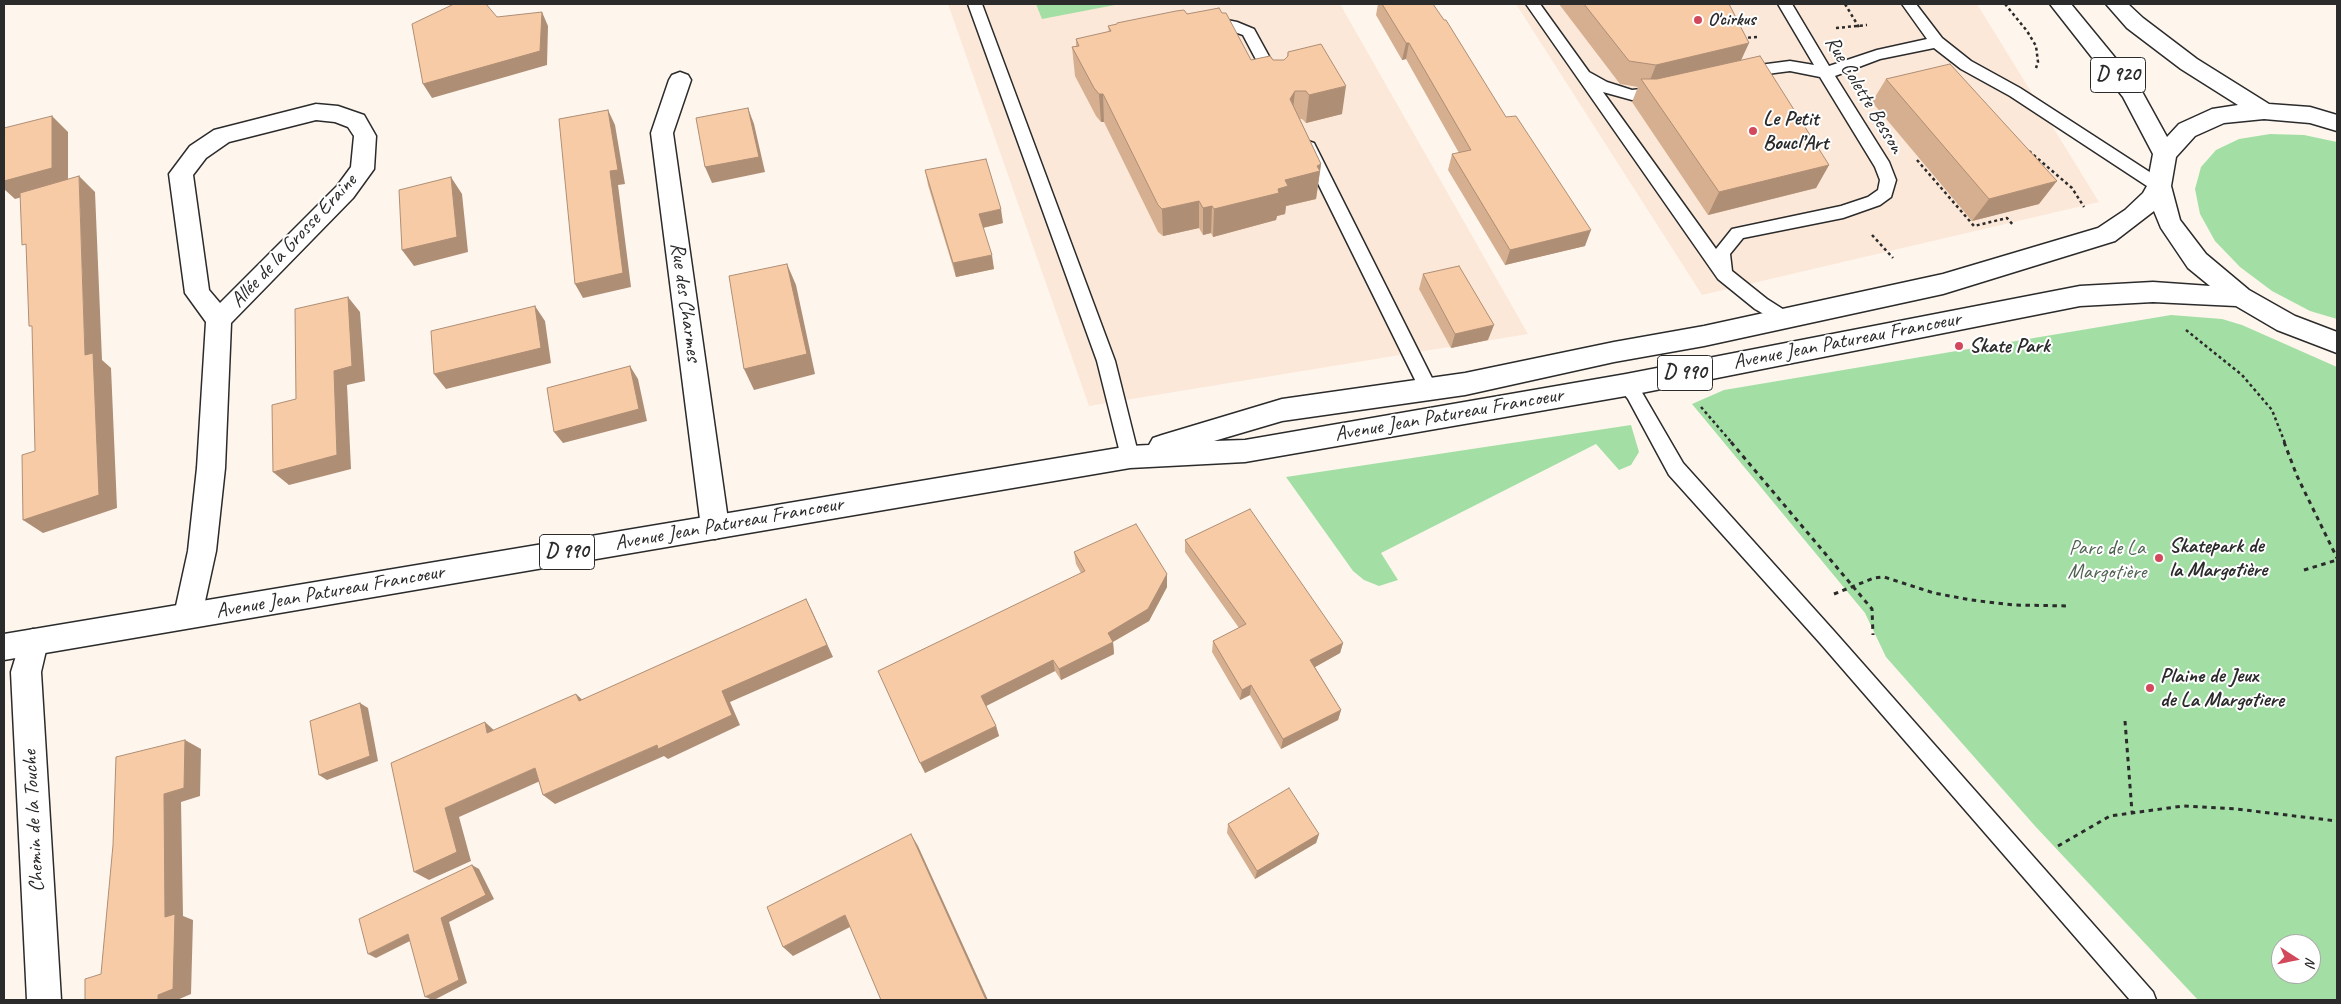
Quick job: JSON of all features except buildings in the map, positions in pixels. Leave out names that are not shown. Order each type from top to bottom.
[{"type":"main road","name":"D 920","points":[[2060,4],[2132,93],[2165,154]]},
{"type":"main road","name":"D 920","points":[[2116,4],[2135,23],[2188,64],[2264,110]]},
{"type":"main road","name":"Rue des Charmes","points":[[680,80],[662,133],[715,527]]},
{"type":"main road","points":[[2337,123],[2310,115],[2264,110],[2220,115],[2186,130],[2165,154],[2159,186],[2170,222],[2198,261],[2240,297],[2286,323],[2337,343]]},
{"type":"main road","name":"Allée de la Grosse Eraine","points":[[188,615],[202,551],[211,468],[219,320],[345,192],[362,169],[365,136],[356,121],[338,114],[316,112],[222,136],[198,152],[181,174],[197,293],[219,320]]},
{"type":"main road","name":"Avenue Jean Patureau Francoeur","points":[[1130,457],[1282,410],[1429,390],[1614,352],[1704,336],[1943,284],[2106,235],[2133,216],[2152,198],[2159,186]]},
{"type":"main road","name":"Avenue Jean Patureau Francoeur","points":[[18,644],[1130,457],[1245,451],[1626,385],[2080,296],[2152,292],[2240,297]]},
{"type":"main road","name":"Chemin de la Touche","points":[[18,644],[26,672],[44,1000]]},
{"type":"lane","points":[[975,4],[1106,361],[1130,457]]},
{"type":"lane","points":[[1533,4],[1724,274],[1761,304],[1783,318]]},
{"type":"lane","name":"Rue Colette Besson","points":[[1724,274],[1722,253],[1738,234],[1843,212],[1874,201],[1885,193],[1888,180],[1883,166],[1856,125],[1785,4]]},
{"type":"lane","points":[[1909,4],[1938,42],[1966,65],[2015,92],[2159,186]]},
{"type":"lane","points":[[1188,30],[1218,23],[1232,25],[1248,32],[1276,83]]},
{"type":"lane","points":[[1733,74],[1790,66],[1826,73],[1877,55],[1938,42]]},
{"type":"lane","points":[[1582,74],[1602,86],[1632,95],[1647,95],[1676,88]]},
{"type":"lane","points":[[1302,134],[1429,390]]},
{"type":"lane","points":[[1626,385],[1634,394],[1676,469],[1801,607],[2145,1000]]},
{"type":"path","points":[[1915,158],[1974,226],[2007,218],[2017,229]]},
{"type":"path","points":[[1843,212],[1872,234],[1895,260]]},
{"type":"path","points":[[2180,325],[2242,375],[2272,410],[2297,476],[2337,559],[2304,570]]},
{"type":"path","points":[[1801,607],[1874,578],[1884,577],[1934,593],[1971,600],[2014,605],[2069,606]]},
{"type":"path","points":[[2125,721],[2132,812]]},
{"type":"path","points":[[2026,864],[2110,816],[2132,812],[2183,806],[2236,809],[2337,821]]},
{"type":"shaded area","points":[[948,4],[1340,4],[1528,334],[1089,406]]},
{"type":"shaded area","points":[[1516,4],[1977,4],[2099,202],[1702,295]]},
{"type":"green space","points":[[1036,4],[1120,4],[1042,19]]},
{"type":"green space","points":[[2270,134],[2304,135],[2337,142],[2337,319],[2310,311],[2272,291],[2240,267],[2215,241],[2200,214],[2195,189],[2201,167],[2216,150],[2239,139]]},
{"type":"green space","name":"Parc de La Margotière","points":[[2171,315],[2222,319],[2242,325],[2337,367],[2337,1000],[2198,1000],[2035,826],[1886,657],[1865,613],[1692,404],[1724,390]]},
{"type":"green space","points":[[1631,425],[1639,452],[1631,465],[1619,470],[1596,444],[1381,553],[1398,580],[1379,586],[1364,580],[1353,571],[1286,477]]},
{"type":"place","name":"O'cirkus","points":[[1698,20]]},
{"type":"place","name":"Le Petit Boucl’Art","points":[[1753,131]]},
{"type":"place","name":"Skate Park","points":[[1959,346]]},
{"type":"place","name":"Skatepark de la Margotière","points":[[2159,558]]},
{"type":"place","name":"Plaine de Jeux de La Margotiere","points":[[2150,688]]}]
